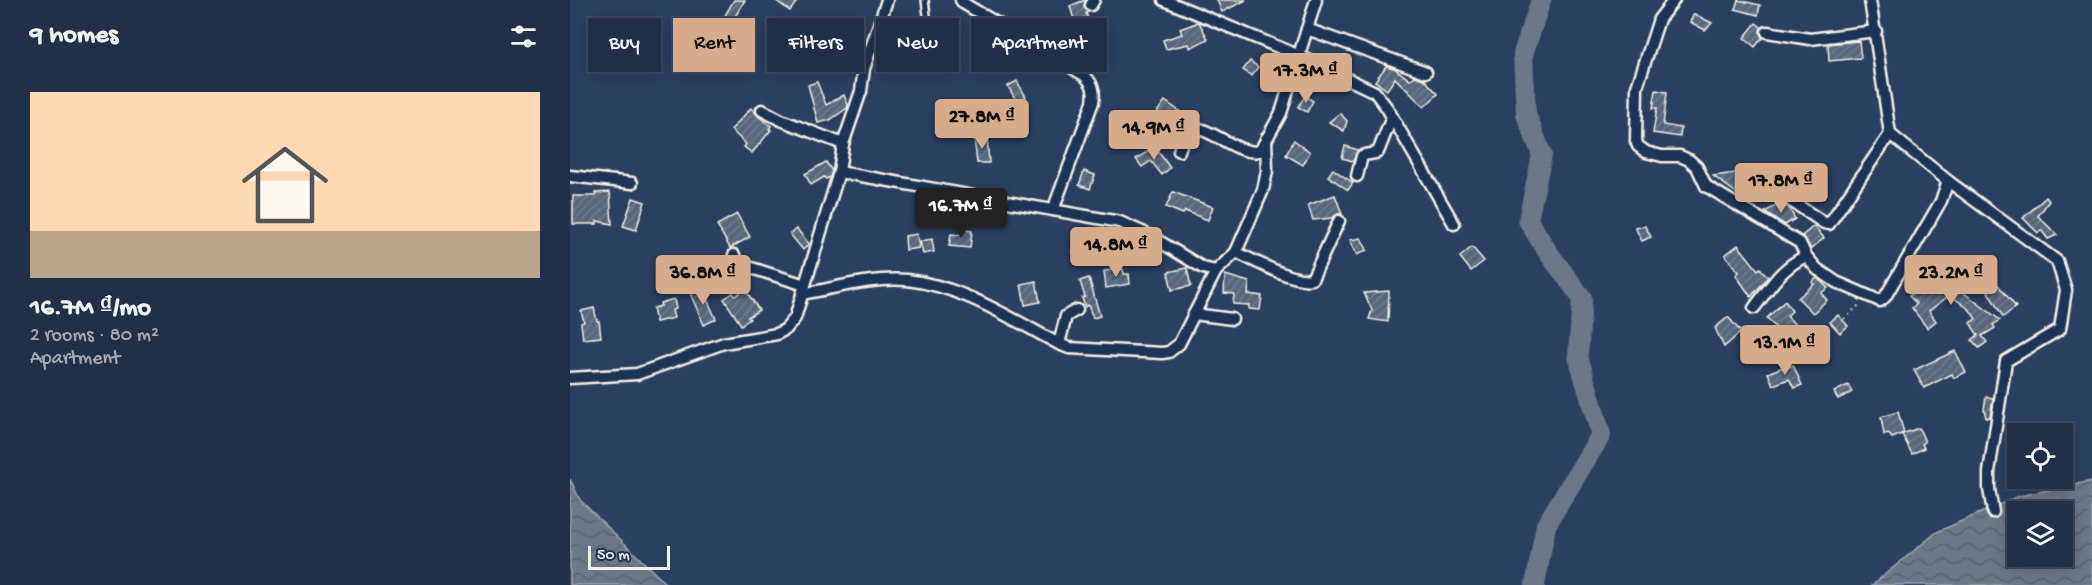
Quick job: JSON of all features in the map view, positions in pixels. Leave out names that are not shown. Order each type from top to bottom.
[{"type":"street","points":[[570,378],[638,375],[724,343],[777,334],[786,329],[795,318],[839,172],[843,144],[861,91],[864,69],[887,0]]},
{"type":"street","points":[[961,0],[1084,75],[1092,83],[1095,92],[1093,102],[1053,210]]},
{"type":"street","points":[[1164,0],[1300,56],[1375,92],[1454,224]]},
{"type":"street","points":[[1179,151],[1185,133],[1193,127],[1213,134],[1249,153],[1260,151],[1281,113],[1316,0]]},
{"type":"street","points":[[1674,0],[1659,18],[1637,87],[1636,141],[1638,146],[1646,152],[1662,156],[1680,156],[1689,160],[1697,167],[1706,186],[1800,243],[1806,256],[1817,269],[1836,282],[1880,301],[1891,289],[1941,201],[1948,181]]},
{"type":"street","points":[[1760,180],[1824,223],[1829,224],[1890,134],[1870,0]]},
{"type":"street","points":[[1307,29],[1426,72]]},
{"type":"street","points":[[1767,32],[1810,39],[1876,31]]},
{"type":"street","points":[[762,110],[781,120],[843,144]]},
{"type":"street","points":[[1357,176],[1362,156],[1378,152],[1392,117]]},
{"type":"street","points":[[1890,134],[1948,181],[2057,261],[2066,290],[2060,329],[2006,361],[1989,472],[1993,512]]},
{"type":"street","points":[[734,255],[738,263],[742,265],[803,289],[872,281],[906,280],[938,285],[968,296],[1059,344],[1080,350],[1169,352],[1179,344],[1216,271],[1236,252],[1266,180],[1266,139]]},
{"type":"street","points":[[839,172],[1120,222],[1149,235],[1203,268],[1216,271]]},
{"type":"street","points":[[570,176],[632,183]]},
{"type":"street","points":[[1236,252],[1280,273],[1307,280],[1312,279],[1316,275],[1339,221]]},
{"type":"street","points":[[1754,308],[1781,272],[1806,256]]},
{"type":"street","points":[[1059,344],[1066,316],[1077,310]]},
{"type":"street","points":[[1194,314],[1232,319]]},
{"type":"lane","points":[[925,0],[927,15]]},
{"type":"path","points":[[1844,319],[1869,296]]},
{"type":"water","points":[[570,479],[580,500],[667,585],[570,585]]},
{"type":"water","points":[[2092,481],[2092,585],[1872,585],[1937,532],[2007,501],[2007,567],[2073,567],[2073,501],[2008,501],[2019,496],[2053,489],[2073,489],[2073,485]]},
{"type":"building","points":[[734,0],[745,0],[734,18],[724,17]]},
{"type":"building","points":[[775,0],[798,0],[790,11]]},
{"type":"building","points":[[1085,0],[1084,8],[1089,12],[1086,13],[1088,18],[1074,18],[1070,6]]},
{"type":"building","points":[[1217,0],[1246,0],[1222,12]]},
{"type":"building","points":[[1738,0],[1760,5],[1758,15],[1735,9]]},
{"type":"building","points":[[1694,14],[1712,23],[1705,30],[1690,22]]},
{"type":"building","points":[[1199,22],[1208,39],[1190,48],[1189,44],[1166,49],[1163,40],[1182,34],[1180,29]]},
{"type":"building","points":[[1756,23],[1761,27],[1762,38],[1755,47],[1744,38]]},
{"type":"building","points":[[1859,41],[1861,58],[1829,61],[1828,44]]},
{"type":"building","points":[[1250,61],[1258,67],[1252,76],[1243,70]]},
{"type":"building","points":[[1386,66],[1394,68],[1410,80],[1415,76],[1424,79],[1438,94],[1424,107],[1395,78],[1387,90],[1375,81]]},
{"type":"building","points":[[1017,81],[1026,97],[1017,102],[1008,86]]},
{"type":"building","points":[[817,82],[826,105],[844,95],[848,105],[830,120],[818,123],[808,85]]},
{"type":"building","points":[[1656,90],[1667,92],[1663,125],[1681,128],[1680,137],[1653,133],[1657,108],[1653,108]]},
{"type":"building","points":[[1305,96],[1313,101],[1307,112],[1298,107]]},
{"type":"building","points":[[1165,101],[1190,120],[1180,127],[1157,112]]},
{"type":"building","points":[[751,108],[771,126],[769,129],[771,130],[752,153],[744,147],[746,144],[731,130]]},
{"type":"building","points":[[1340,113],[1347,121],[1344,131],[1329,122]]},
{"type":"building","points":[[987,136],[989,163],[977,163],[974,138]]},
{"type":"building","points":[[1294,140],[1310,152],[1303,165],[1286,155]]},
{"type":"building","points":[[1345,146],[1358,150],[1353,161],[1342,158]]},
{"type":"building","points":[[1155,147],[1170,168],[1162,175],[1151,161],[1142,167],[1136,159]]},
{"type":"building","points":[[826,162],[832,171],[830,177],[826,179],[824,177],[811,185],[805,174]]},
{"type":"building","points":[[1333,169],[1353,183],[1348,190],[1328,176]]},
{"type":"building","points":[[1084,171],[1095,175],[1090,189],[1079,185]]},
{"type":"building","points":[[1736,173],[1750,190],[1741,196],[1713,176]]},
{"type":"building","points":[[610,192],[612,224],[597,221],[597,224],[573,224],[573,196],[595,196],[595,193]]},
{"type":"building","points":[[1173,192],[1213,207],[1208,220],[1166,207]]},
{"type":"building","points":[[1335,195],[1342,214],[1332,218],[1313,220],[1308,205]]},
{"type":"building","points":[[2046,197],[2049,201],[2038,216],[2057,235],[2048,239],[2041,230],[2038,233],[2023,218]]},
{"type":"building","points":[[633,198],[645,202],[636,230],[623,226]]},
{"type":"building","points":[[1780,203],[1789,208],[1795,219],[1785,225],[1765,212]]},
{"type":"building","points":[[737,214],[750,237],[730,248],[717,225]]},
{"type":"building","points":[[1645,226],[1651,237],[1642,241],[1635,227]]},
{"type":"building","points":[[1814,226],[1824,238],[1811,249],[1802,236]]},
{"type":"building","points":[[797,229],[809,244],[803,250],[790,234]]},
{"type":"building","points":[[961,229],[972,231],[970,248],[949,246],[951,234],[960,235]]},
{"type":"building","points":[[917,234],[919,248],[906,250],[905,236]]},
{"type":"building","points":[[1361,238],[1367,250],[1357,255],[1350,240]]},
{"type":"building","points":[[932,239],[934,252],[923,254],[920,241]]},
{"type":"building","points":[[1086,242],[1090,252],[1078,257],[1073,252],[1074,247]]},
{"type":"building","points":[[1738,245],[1758,270],[1760,268],[1768,277],[1751,297],[1736,275],[1739,272],[1725,255]]},
{"type":"building","points":[[1472,247],[1484,261],[1471,271],[1460,257]]},
{"type":"building","points":[[1187,268],[1191,286],[1172,290],[1168,272]]},
{"type":"building","points":[[1123,269],[1124,274],[1129,274],[1130,284],[1106,288],[1104,271]]},
{"type":"building","points":[[1933,273],[1943,287],[1948,281],[2000,320],[1993,325],[1995,328],[1982,336],[1987,342],[1979,348],[1972,340],[1978,335],[1970,323],[1976,319],[1970,310],[1950,295],[1929,311],[1936,321],[1927,328],[1912,308],[1917,304],[1909,296],[1923,284],[1921,282]]},
{"type":"building","points":[[1225,275],[1249,282],[1248,294],[1262,296],[1260,310],[1249,309],[1249,305],[1233,304],[1234,294],[1224,293]]},
{"type":"building","points":[[1089,278],[1100,316],[1093,318],[1088,305],[1085,307],[1082,298],[1085,297],[1080,281]]},
{"type":"building","points":[[1817,278],[1828,288],[1821,293],[1827,300],[1813,313],[1798,298],[1814,284],[1812,282]]},
{"type":"building","points":[[1036,281],[1040,302],[1025,305],[1021,284]]},
{"type":"building","points":[[1998,285],[2016,307],[2003,317],[1988,292]]},
{"type":"building","points":[[702,288],[716,319],[704,325],[690,293]]},
{"type":"building","points":[[745,289],[759,310],[741,325],[724,299],[733,293],[735,296]]},
{"type":"building","points":[[1389,291],[1388,322],[1369,319],[1372,310],[1364,293]]},
{"type":"building","points":[[674,299],[676,309],[672,310],[674,318],[656,322],[653,308],[661,306],[660,303]]},
{"type":"building","points":[[1785,301],[1792,311],[1787,316],[1800,330],[1793,338],[1789,334],[1785,338],[1767,318]]},
{"type":"building","points":[[594,308],[597,321],[599,321],[601,337],[583,339],[581,323],[584,322],[581,311]]},
{"type":"building","points":[[1838,315],[1848,326],[1840,333],[1830,322]]},
{"type":"building","points":[[1728,317],[1741,332],[1724,347],[1715,328]]},
{"type":"building","points":[[1955,351],[1966,372],[1954,378],[1952,374],[1924,388],[1914,370]]},
{"type":"building","points":[[1793,365],[1802,385],[1794,388],[1789,379],[1773,385],[1768,373]]},
{"type":"building","points":[[1848,385],[1852,392],[1838,399],[1834,392]]},
{"type":"building","points":[[1986,397],[1993,398],[1990,417],[1986,418],[1984,409]]},
{"type":"building","points":[[1898,412],[1904,433],[1892,438],[1888,433],[1884,435],[1881,417]]},
{"type":"building","points":[[1919,428],[1925,442],[1922,444],[1924,448],[1912,454],[1902,434]]},
{"type":"waterway","points":[[1535,585],[1546,525],[1601,435],[1578,356],[1582,298],[1547,251],[1528,220],[1542,155],[1526,114],[1523,54],[1541,0]]}]
